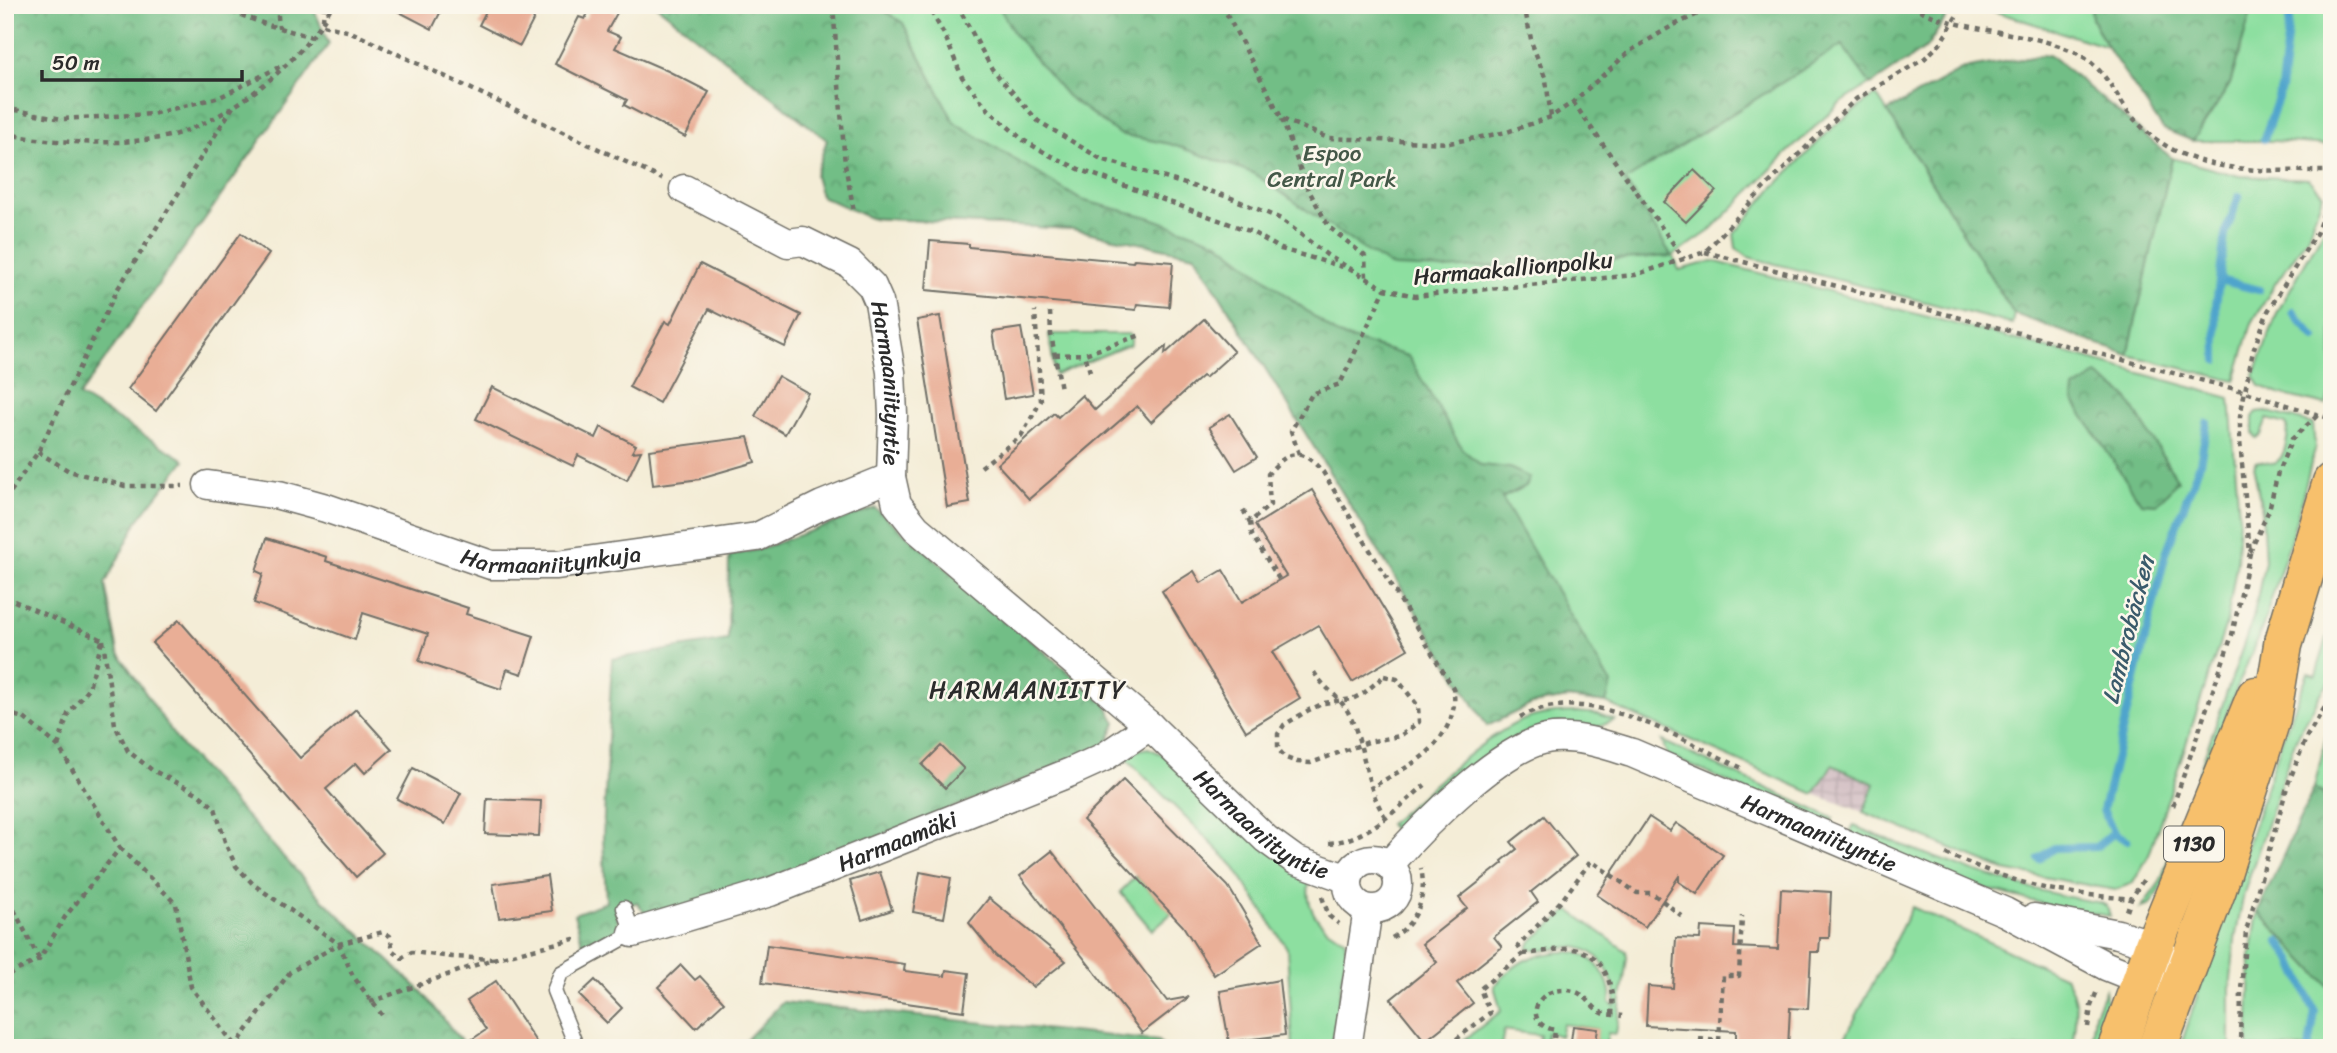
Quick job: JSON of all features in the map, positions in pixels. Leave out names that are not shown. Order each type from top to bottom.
[{"type":"main road","name":"1130","points":[[2157,1048],[2217,889],[2271,719],[2283,645],[2330,496]]},
{"type":"main road","name":"1130","points":[[2102,1043],[2141,980],[2136,939],[2249,707],[2283,645]]},
{"type":"street","name":"Harmaaniityntie","points":[[684,189],[788,243],[803,241],[850,264],[872,286],[879,302],[891,372],[891,477],[897,504],[916,528],[1150,726],[1266,839],[1295,860],[1348,879]]},
{"type":"street","name":"Harmaaniitynkuja","points":[[198,480],[279,495],[326,508],[491,565],[558,565],[757,537],[822,505],[891,477]]},
{"type":"street","name":"Harmaamäki","points":[[629,921],[770,892],[1072,772],[1104,757],[1150,726]]},
{"type":"street","name":"Harmaaniityntie","points":[[1368,909],[1351,896],[1348,879],[1356,865],[1367,859],[1383,860],[1389,864],[1447,804],[1521,749],[1551,738],[1588,739],[1632,753],[2005,912],[2106,966],[2141,980],[2183,976]]},
{"type":"street","points":[[1347,1048],[1368,909],[1386,906],[1396,895],[1398,880],[1389,864]]},
{"type":"street","name":"Harmaaniityntie","points":[[2005,912],[2136,939]]},
{"type":"street","points":[[2136,939],[2183,976]]},
{"type":"lane","points":[[577,1048],[554,991],[561,973],[629,921]]},
{"type":"path","points":[[213,5],[312,37]]},
{"type":"path","points":[[276,5],[279,28]]},
{"type":"path","points":[[323,24],[324,5]]},
{"type":"path","points":[[5,133],[90,143],[160,138],[191,129],[233,107],[288,63],[323,24],[332,5]]},
{"type":"path","points":[[833,5],[845,165],[854,211]]},
{"type":"path","points":[[924,5],[945,36],[962,77],[989,110],[1023,140],[1080,170],[1252,232],[1281,249],[1350,269]]},
{"type":"path","name":"Harmaakallionpolku","points":[[957,5],[992,69],[1038,121],[1101,159],[1228,197],[1281,219],[1327,256],[1385,289],[1415,296],[1635,275],[1705,252],[1763,189],[1856,99],[1924,59],[1940,44],[1963,5]]},
{"type":"path","points":[[1222,5],[1282,119],[1306,185],[1329,228],[1365,256],[1366,278]]},
{"type":"path","points":[[1524,5],[1532,44],[1546,80],[1550,117]]},
{"type":"path","points":[[1282,119],[1328,138],[1449,143],[1507,132],[1550,117],[1573,102],[1630,51],[1672,26],[1703,12],[1773,5]]},
{"type":"path","points":[[1911,5],[1924,13],[1954,22],[2074,52],[2096,65],[2145,130],[2167,148],[2192,159],[2237,169],[2332,171]]},
{"type":"path","points":[[323,24],[351,32],[684,189]]},
{"type":"path","points":[[5,108],[62,119],[152,114],[220,97],[288,63]]},
{"type":"path","points":[[1573,102],[1684,259]]},
{"type":"path","points":[[5,500],[38,452],[117,290],[233,107]]},
{"type":"path","points":[[2250,553],[2240,416],[2252,351],[2268,311],[2317,232],[2332,189]]},
{"type":"path","points":[[1705,252],[2243,391],[2332,419]]},
{"type":"path","points":[[1299,454],[1291,431],[1312,394],[1340,384],[1385,289]]},
{"type":"path","points":[[981,467],[1021,436],[1041,401],[1035,311]]},
{"type":"path","points":[[1050,312],[1061,389]]},
{"type":"path","points":[[1055,355],[1085,354],[1141,335]]},
{"type":"path","points":[[1085,354],[1090,372]]},
{"type":"path","points":[[2171,814],[2232,635],[2250,553],[2269,510],[2278,472],[2292,439],[2318,415]]},
{"type":"path","points":[[38,452],[69,471],[125,486],[178,486],[198,480]]},
{"type":"path","points":[[1250,522],[1269,505],[1268,474],[1279,461],[1290,454],[1312,459],[1323,472],[1453,688],[1456,702],[1441,735],[1424,755],[1371,788]]},
{"type":"path","points":[[178,486],[198,480]]},
{"type":"path","points":[[1242,510],[1250,522],[1252,535],[1279,579]]},
{"type":"path","points":[[5,597],[103,640]]},
{"type":"path","points":[[58,746],[68,714],[89,688],[103,640]]},
{"type":"path","points":[[103,640],[115,725],[128,751],[152,770],[197,793],[215,808],[226,845],[236,866],[254,884],[340,944],[353,975],[382,1015]]},
{"type":"path","points":[[1314,672],[1321,684],[1349,712],[1371,788],[1386,818]]},
{"type":"path","points":[[1384,676],[1397,679],[1418,706],[1419,722],[1413,729],[1389,739],[1360,744],[1311,763],[1286,758],[1278,749],[1278,734],[1284,725],[1324,703],[1339,700],[1364,694],[1384,676]]},
{"type":"path","points":[[2240,1048],[2246,931],[2288,784],[2307,736],[2332,696]]},
{"type":"path","points":[[1510,722],[1530,711],[1548,706],[1570,704],[1601,709],[1634,718],[1746,769]]},
{"type":"path","points":[[5,713],[24,718],[58,746],[120,848],[176,904],[191,987],[235,1047],[290,972],[340,944],[383,932],[390,936],[393,951],[402,958],[412,952],[494,959]]},
{"type":"path","points":[[1321,842],[1333,843],[1356,835],[1386,818],[1426,784]]},
{"type":"path","points":[[5,976],[39,960],[65,917],[120,848]]},
{"type":"path","points":[[1944,854],[1993,873],[2044,888],[2131,899]]},
{"type":"path","points":[[1523,954],[1518,946],[1562,900],[1591,861],[1637,893],[1652,893],[1682,916]]},
{"type":"path","points":[[1364,939],[1384,941],[1406,927],[1416,915],[1422,901],[1424,884],[1421,867]]},
{"type":"path","points":[[2136,939],[2131,899],[2146,876]]},
{"type":"path","points":[[5,892],[39,960]]},
{"type":"path","points":[[1697,1048],[1698,1039],[1719,1041],[1723,976],[1738,976],[1742,916]]},
{"type":"path","points":[[370,1002],[494,959],[577,939],[629,921]]},
{"type":"path","points":[[1452,1048],[1454,1041],[1490,1013],[1480,989],[1523,954],[1573,949],[1583,952],[1605,970],[1613,994],[1612,1014]]},
{"type":"path","points":[[2102,1043],[2091,1006],[2106,966]]},
{"type":"path","points":[[1553,1048],[1555,1030],[1544,1024],[1535,1011],[1544,994],[1554,990],[1577,992],[1604,1013],[1622,1016]]},
{"type":"shaded area","points":[[1832,765],[1875,784],[1863,812],[1814,794]]},
{"type":"green space","points":[[5,5],[312,5],[329,44],[79,396],[185,460],[138,520],[105,584],[118,652],[179,743],[322,899],[422,992],[467,1048],[5,1048]]},
{"type":"green space","name":"Espoo Central Park","points":[[656,5],[1954,5],[1927,47],[1838,105],[1711,230],[1673,256],[1679,270],[1713,261],[2230,398],[2239,516],[2237,561],[2227,621],[2149,855],[2133,883],[2115,890],[2004,870],[1863,812],[1875,784],[1832,765],[1814,794],[1606,703],[1568,698],[1532,704],[1487,726],[1195,255],[1073,229],[870,218],[821,196],[815,176],[827,140]]},
{"type":"green space","points":[[656,5],[875,5],[903,23],[954,122],[1081,200],[1148,217],[1218,242],[1338,335],[1408,356],[1462,449],[1481,465],[1510,468],[1530,478],[1526,486],[1502,498],[1611,684],[1606,703],[1568,698],[1532,704],[1487,726],[1195,255],[1073,229],[870,218],[821,196],[815,176],[827,140]]},
{"type":"green space","name":"Espoo Central Park","points":[[998,5],[1954,5],[1927,47],[1871,85],[1842,45],[1625,181],[1672,256],[1445,269],[1394,267],[1367,252],[1253,173],[1170,144],[1119,134],[1067,96],[1015,35]]},
{"type":"green space","points":[[1985,5],[2091,5],[2092,19],[2107,47],[1984,8]]},
{"type":"green space","points":[[2091,5],[2253,5],[2230,84],[2193,141],[2163,129],[2107,47],[2092,18]]},
{"type":"green space","points":[[2253,5],[2332,5],[2332,125],[2327,145],[2274,141],[2193,141],[2230,84]]},
{"type":"green space","points":[[2049,54],[2172,158],[2128,355],[2014,314],[1887,111],[1963,69]]},
{"type":"green space","points":[[1876,94],[2014,314],[2012,324],[1748,257],[1736,248],[1734,234],[1771,190],[1832,128]]},
{"type":"green space","points":[[2172,158],[2239,176],[2309,179],[2323,194],[2307,238],[2252,323],[2235,381],[2128,355]]},
{"type":"green space","points":[[2332,215],[2332,384],[2326,405],[2279,394],[2260,386],[2254,376],[2278,311]]},
{"type":"green space","points":[[1049,334],[1128,334],[1131,336],[1131,344],[1055,375]]},
{"type":"green space","points":[[2097,375],[2126,396],[2178,481],[2157,504],[2141,503],[2073,400],[2074,389]]},
{"type":"green space","points":[[2265,411],[2313,424],[2315,449],[2292,535],[2262,628],[2227,712],[2162,888],[2150,904],[2141,908],[2160,882],[2253,618],[2265,561],[2255,463],[2259,461],[2275,464],[2279,461],[2286,446],[2287,434],[2286,424],[2267,419],[2261,435],[2256,438],[2253,433],[2253,417],[2257,412]]},
{"type":"green space","points":[[875,508],[1106,704],[1116,723],[1108,741],[1098,751],[666,919],[646,915],[637,902],[616,911],[618,928],[611,937],[583,945],[574,914],[606,902],[603,836],[612,659],[728,640],[729,556],[760,549]]},
{"type":"green space","points":[[2332,622],[2332,680],[2323,690],[2295,741],[2244,893],[2235,939],[2230,989],[2230,1048],[2180,1048],[2283,737],[2308,673],[2316,675]]},
{"type":"green space","points":[[1577,712],[1598,714],[1615,720],[1598,727],[1559,723],[1531,730],[1499,746],[1395,831],[1389,824],[1471,753],[1506,729],[1536,716]]},
{"type":"green space","points":[[2332,725],[2332,799],[2314,788],[2326,737]]},
{"type":"green space","points":[[1662,741],[1833,818],[1829,827],[1667,755]]},
{"type":"green space","points":[[1148,748],[1162,754],[1310,879],[1309,899],[1315,916],[1328,929],[1345,939],[1346,954],[1331,1048],[1293,1048],[1287,948],[1233,865],[1126,758],[1134,751]]},
{"type":"green space","points":[[2314,788],[2332,799],[2332,990],[2258,911]]},
{"type":"green space","points":[[1854,826],[1975,872],[2037,890],[2101,903],[2107,906],[2110,916],[2059,908],[1976,886],[1847,836]]},
{"type":"green space","points":[[1136,876],[1172,913],[1152,930],[1120,892]]},
{"type":"green space","points":[[1912,907],[2065,977],[2075,1003],[2072,1048],[1840,1048]]},
{"type":"green space","points":[[1569,910],[1626,951],[1616,1034],[1608,1033],[1605,1048],[1595,1048],[1597,1029],[1563,1024],[1560,1036],[1547,1032],[1544,1048],[1538,1048],[1540,1035],[1504,1030],[1501,1048],[1459,1048],[1460,1043],[1501,1011],[1494,986],[1519,964],[1537,956],[1567,952],[1588,957],[1605,977],[1609,986],[1610,1003],[1615,1006],[1610,976],[1599,959],[1591,953],[1582,948],[1571,947],[1538,951],[1528,948],[1531,941]]},
{"type":"green space","points":[[2258,911],[2332,990],[2332,1048],[2248,1048],[2251,957]]},
{"type":"green space","points":[[2105,990],[2109,1024],[2105,1048],[2091,1048],[2095,1013]]},
{"type":"green space","points":[[783,1002],[1158,1041],[1164,1048],[738,1048]]},
{"type":"building","points":[[386,5],[444,5],[432,29]]},
{"type":"building","points":[[489,5],[541,5],[520,46],[479,25]]},
{"type":"building","points":[[592,5],[603,5],[617,13],[607,31],[621,37],[615,48],[709,92],[685,137],[624,105],[627,100],[555,64],[579,17],[585,19]]},
{"type":"building","points":[[1694,170],[1716,191],[1686,222],[1664,202]]},
{"type":"building","points":[[241,233],[269,254],[156,411],[128,389]]},
{"type":"building","points":[[930,241],[1133,262],[1134,259],[1173,262],[1169,307],[1137,304],[1136,310],[926,290]]},
{"type":"building","points":[[700,264],[801,315],[785,347],[709,309],[659,403],[629,387],[665,321],[670,324]]},
{"type":"building","points":[[940,316],[970,503],[947,507],[917,320]]},
{"type":"building","points":[[1204,319],[1234,352],[1205,378],[1202,376],[1151,422],[1137,406],[1029,499],[997,464],[1054,413],[1058,417],[1082,395],[1095,410],[1166,346],[1165,354]]},
{"type":"building","points":[[1021,328],[1033,394],[1004,399],[993,332]]},
{"type":"building","points":[[778,376],[808,393],[785,434],[755,416]]},
{"type":"building","points":[[492,387],[596,438],[601,427],[636,445],[632,452],[641,451],[627,480],[578,455],[573,466],[476,419]]},
{"type":"building","points":[[1230,414],[1257,457],[1236,470],[1209,427]]},
{"type":"building","points":[[748,437],[755,462],[700,479],[653,485],[649,450]]},
{"type":"building","points":[[1312,490],[1408,649],[1352,682],[1318,625],[1272,652],[1300,698],[1246,731],[1162,591],[1194,571],[1201,583],[1223,570],[1242,602],[1286,576],[1255,525]]},
{"type":"building","points":[[267,538],[327,557],[326,561],[468,608],[466,614],[534,636],[522,674],[507,669],[501,689],[419,661],[428,634],[363,613],[355,640],[254,603],[263,574],[256,571]]},
{"type":"building","points":[[179,620],[300,758],[356,709],[392,749],[365,773],[356,763],[326,789],[383,853],[356,877],[152,643]]},
{"type":"building","points":[[941,746],[964,769],[945,788],[922,765]]},
{"type":"building","points":[[413,768],[461,793],[445,824],[397,799]]},
{"type":"building","points":[[1123,780],[1228,886],[1262,943],[1214,975],[1183,926],[1083,820]]},
{"type":"building","points":[[487,799],[541,801],[539,836],[485,834]]},
{"type":"building","points":[[1544,816],[1576,856],[1531,892],[1538,902],[1494,937],[1502,947],[1457,983],[1473,1003],[1425,1041],[1391,999],[1437,962],[1422,944],[1467,908],[1459,898],[1503,863],[1502,861],[1517,849],[1511,842]]},
{"type":"building","points":[[1649,817],[1670,831],[1676,823],[1723,855],[1697,894],[1679,882],[1679,876],[1645,927],[1597,895]]},
{"type":"building","points":[[1052,851],[1167,1001],[1189,997],[1142,1033],[1020,876]]},
{"type":"building","points":[[880,872],[892,910],[862,920],[850,881]]},
{"type":"building","points":[[920,872],[951,878],[944,918],[913,912]]},
{"type":"building","points":[[547,876],[552,911],[499,918],[493,884]]},
{"type":"building","points":[[1781,889],[1831,892],[1829,938],[1820,938],[1819,952],[1811,952],[1808,1009],[1790,1008],[1788,1048],[1736,1048],[1736,1031],[1646,1026],[1648,986],[1673,988],[1676,938],[1700,939],[1701,927],[1735,929],[1734,947],[1778,949]]},
{"type":"building","points":[[989,898],[1066,961],[1033,987],[995,955],[969,923]]},
{"type":"building","points":[[767,945],[905,964],[904,971],[945,976],[946,970],[969,973],[964,1011],[762,983]]},
{"type":"building","points":[[681,965],[695,980],[700,976],[724,1002],[696,1028],[658,987]]},
{"type":"building","points":[[595,980],[622,1008],[607,1023],[579,995]]},
{"type":"building","points":[[1279,980],[1285,1035],[1229,1042],[1220,991]]},
{"type":"building","points":[[496,981],[540,1048],[459,1048],[486,1030],[467,1001]]},
{"type":"building","points":[[1573,1026],[1598,1029],[1595,1048],[1570,1048]]},
{"type":"waterway","name":"Lambrobäcken","points":[[2264,139],[2281,89],[2291,5]]},
{"type":"waterway","name":"Lambrobäcken","points":[[2217,360],[2216,305],[2225,235],[2239,196]]},
{"type":"waterway","points":[[2219,280],[2259,290]]},
{"type":"waterway","points":[[2293,312],[2315,338]]},
{"type":"waterway","name":"Lambrobäcken","points":[[2127,840],[2114,833],[2103,810],[2166,553],[2200,463],[2207,423]]},
{"type":"waterway","points":[[2039,859],[2054,848],[2096,847],[2114,833]]},
{"type":"waterway","name":"Lambrobäcken","points":[[2279,941],[2292,960],[2315,1012],[2309,1048]]},
{"type":"district","name":"HARMAANIITTY","points":[[1028,690]]}]
